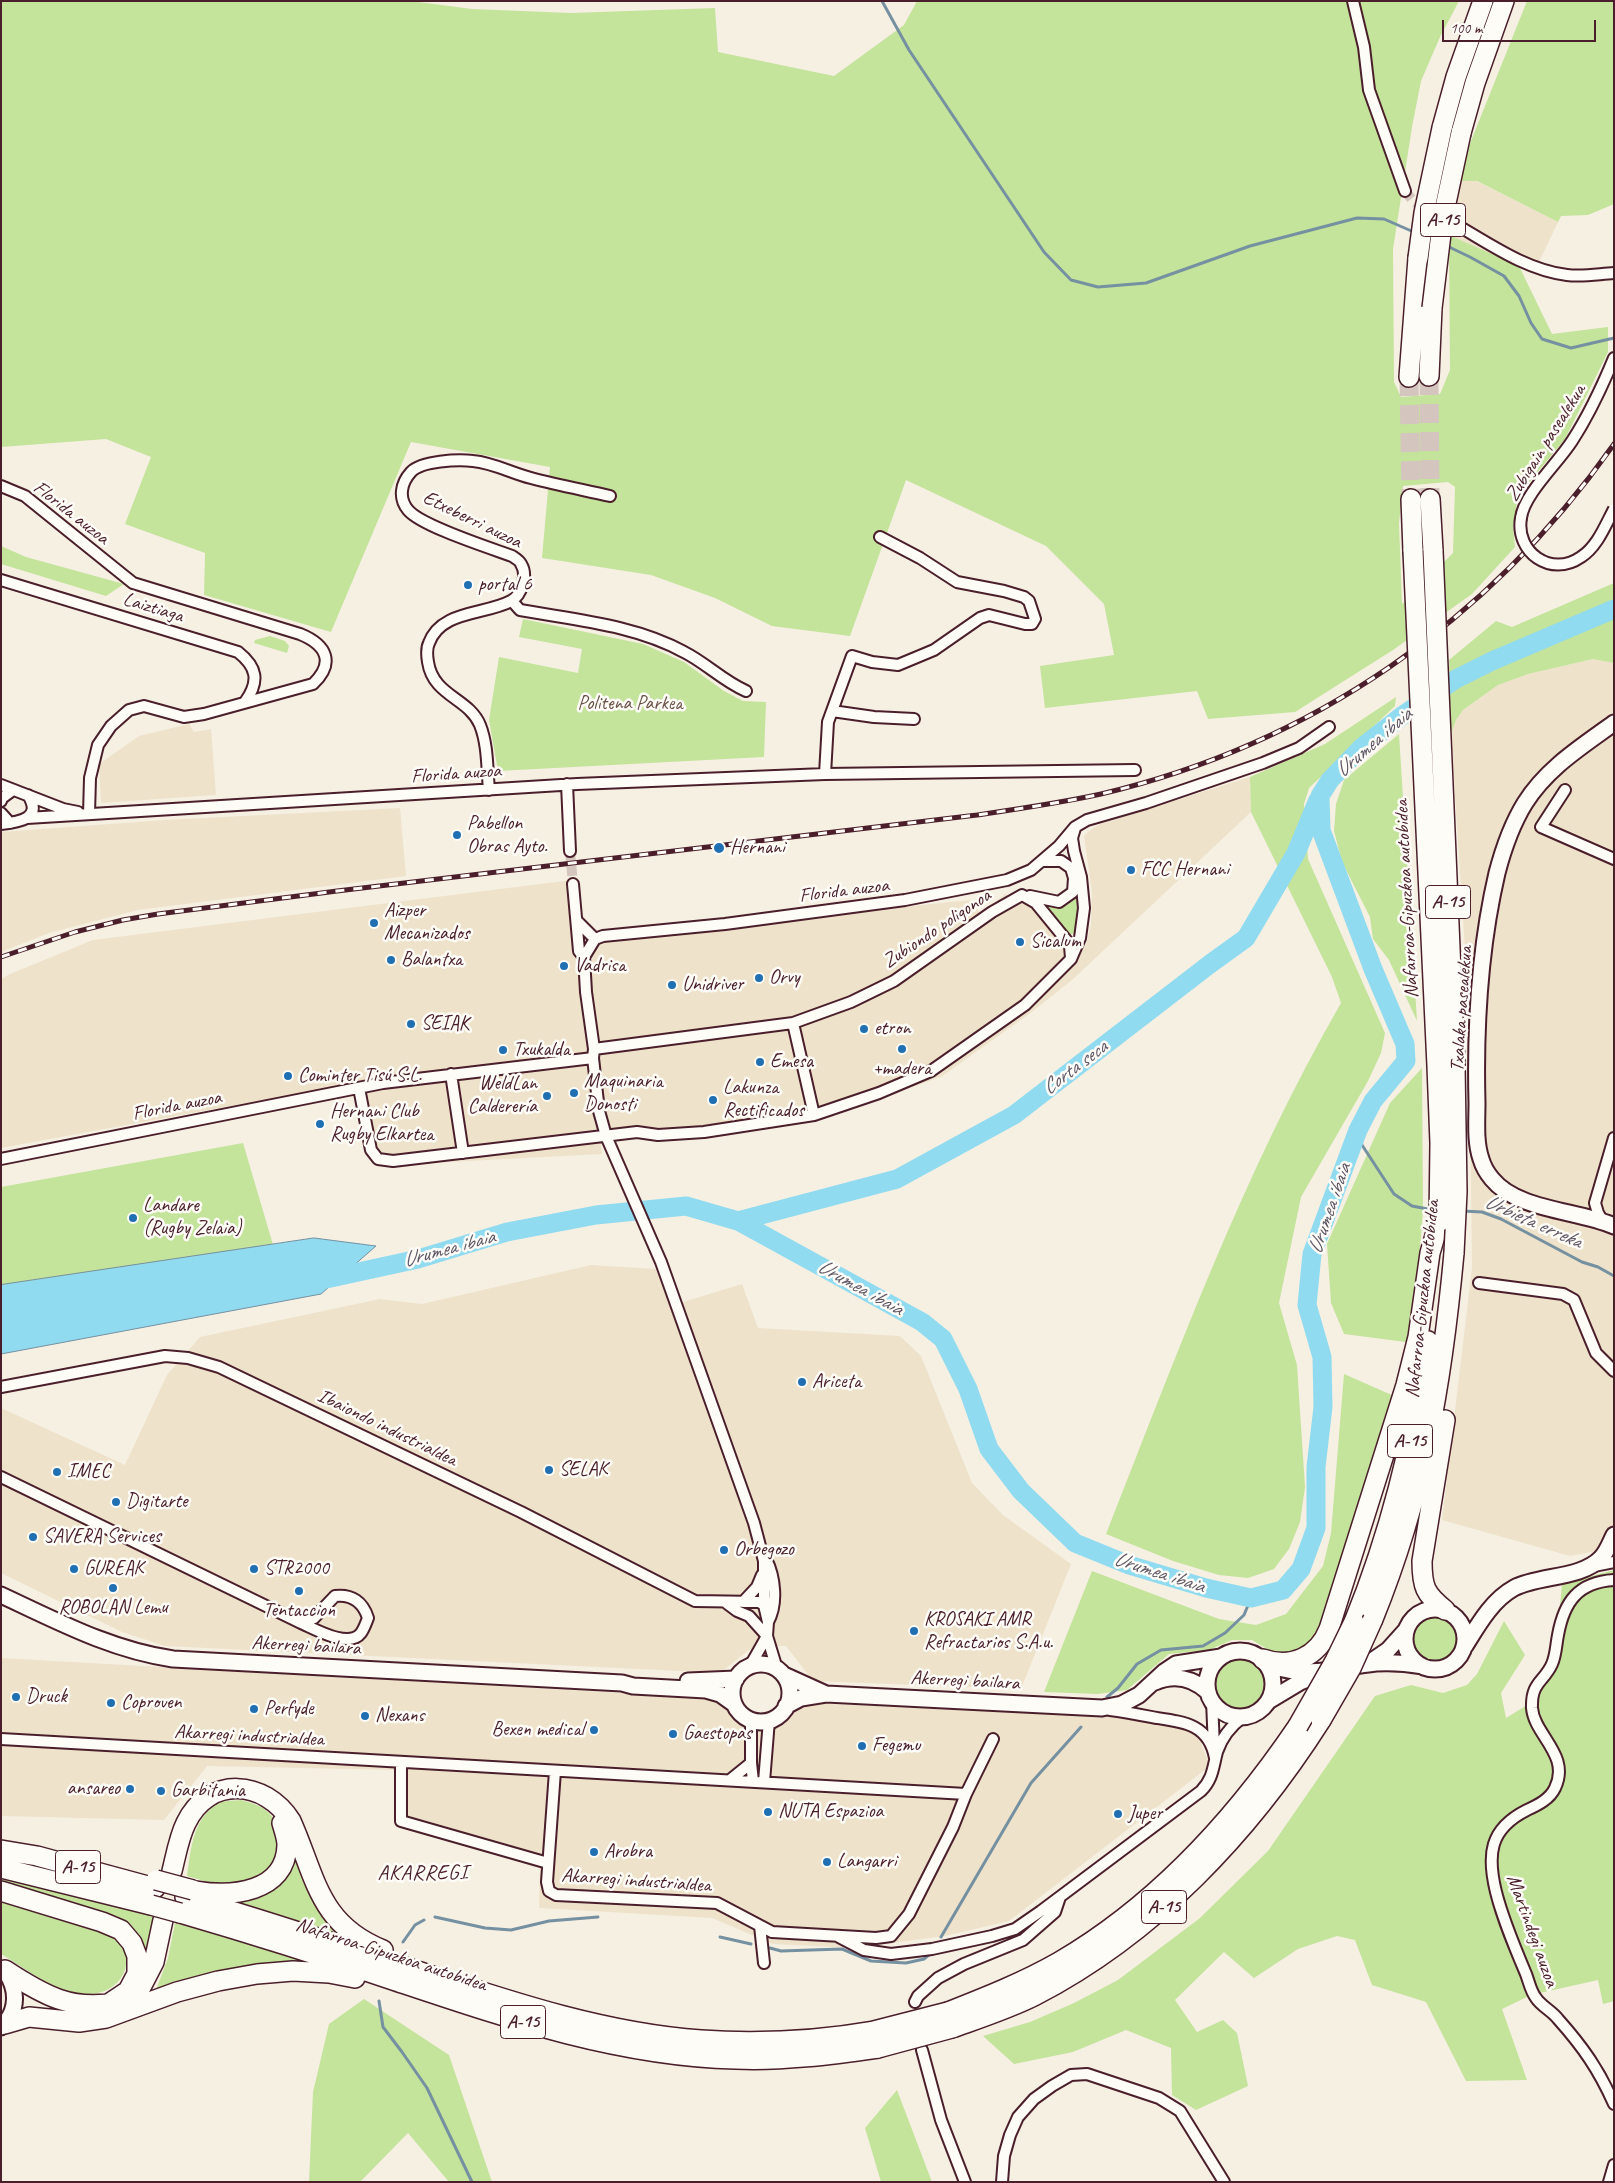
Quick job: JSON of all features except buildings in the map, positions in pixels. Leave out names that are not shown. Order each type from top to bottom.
[{"type":"highway","name":"A-15","points":[[1409,377],[1418,258],[1430,186],[1442,128],[1456,77],[1483,1]]},
{"type":"highway","name":"A-15","points":[[1429,376],[1432,308],[1443,217],[1461,134],[1475,83],[1504,1]]},
{"type":"highway","name":"A-15","points":[[1468,108],[1512,1]]},
{"type":"highway","name":"Nafarroa-Gipuzkoa autobidea","points":[[5,1850],[37,1856],[186,1900],[284,1944],[466,1996],[524,2023],[603,2042],[697,2057],[735,2060],[788,2059],[834,2055],[876,2039],[1032,1996],[1070,1976],[1119,1942],[1158,1912],[1200,1873],[1241,1829],[1270,1794],[1321,1720],[1351,1668],[1374,1619],[1391,1576],[1415,1498],[1438,1390],[1450,1294],[1441,1253],[1439,1222],[1440,1143],[1438,1066],[1411,498]]},
{"type":"highway","name":"Nafarroa-Gipuzkoa autobidea","points":[[950,2020],[987,1997],[1060,1961],[1109,1929],[1148,1899],[1222,1826],[1257,1783],[1298,1726],[1335,1661],[1354,1622],[1374,1573],[1387,1533],[1412,1434],[1429,1339],[1441,1253],[1457,1192],[1455,1065],[1430,499]]},
{"type":"highway","points":[[1264,1661],[1278,1663],[1294,1662],[1316,1650],[1326,1637],[1406,1385],[1441,1253]]},
{"type":"highway","points":[[1450,1294],[1454,1338],[1449,1391],[1422,1561],[1422,1581],[1426,1591],[1450,1613]]},
{"type":"highway","points":[[3,2025],[29,2017],[80,2022],[134,1999],[146,1982],[154,1962],[159,1893],[186,1822],[200,1803],[219,1791],[243,1788],[264,1795],[286,1812],[315,1886],[327,1906],[340,1921],[360,1938],[376,1947],[414,1962],[466,1996]]},
{"type":"highway","points":[[159,1893],[186,1900],[249,1890],[267,1883],[279,1869],[287,1845],[278,1807]]},
{"type":"highway","name":"Nafarroa-Gipuzkoa autobidea","points":[[1,1868],[159,1893]]},
{"type":"highway","points":[[1,1891],[102,1922],[121,1930],[132,1943],[138,1956],[137,1974],[128,1991],[107,2011]]},
{"type":"highway","points":[[3,1969],[25,1984],[59,2000],[92,2006],[107,2011],[218,1981],[257,1974],[293,1971],[329,1973],[466,1996]]},
{"type":"main road","name":"Txalaka pasealekua","points":[[1608,1224],[1524,1200],[1504,1190],[1492,1180],[1481,1159],[1478,1145],[1476,1074],[1485,950],[1497,874],[1506,843],[1525,804],[1554,767],[1614,723]]},
{"type":"main road","points":[[1422,1666],[1409,1655],[1404,1638],[1410,1621],[1426,1610],[1435,1608],[1450,1613],[1476,1615],[1494,1605],[1516,1587],[1588,1567],[1611,1549]]},
{"type":"main road","name":"Akerregi bailara","points":[[1,1595],[125,1650],[173,1659],[622,1683]]},
{"type":"main road","points":[[1210,1696],[1209,1672],[1221,1657],[1229,1653],[1247,1651],[1264,1661],[1294,1671],[1324,1672],[1394,1662],[1430,1669],[1448,1666],[1461,1654],[1494,1605]]},
{"type":"main road","points":[[1450,1613],[1464,1630],[1465,1646]]},
{"type":"main road","points":[[1365,1665],[1388,1650],[1406,1630]]},
{"type":"main road","name":"Akerregi bailara","points":[[826,1694],[1102,1708],[1131,1700],[1176,1664],[1221,1657]]},
{"type":"main road","points":[[1264,1661],[1273,1678],[1274,1685],[1270,1700]]},
{"type":"main road","points":[[734,1704],[732,1686],[742,1671],[750,1666],[769,1664],[780,1672],[826,1694]]},
{"type":"main road","points":[[780,1672],[790,1691],[786,1706]]},
{"type":"main road","points":[[1155,1682],[1169,1678],[1183,1678],[1197,1683],[1224,1713],[1243,1717],[1256,1714],[1270,1700],[1300,1682],[1324,1672]]},
{"type":"main road","points":[[622,1683],[736,1678]]},
{"type":"main road","points":[[622,1683],[633,1686],[706,1690],[720,1694],[752,1720],[769,1720],[777,1716],[786,1706],[801,1698],[826,1694]]},
{"type":"main road","points":[[3,1969],[12,1980],[15,1991],[15,2003],[11,2014],[3,2025]]},
{"type":"street","points":[[1353,1],[1364,47],[1369,90],[1405,191]]},
{"type":"street","points":[[1455,224],[1518,260],[1542,269],[1576,276],[1614,273]]},
{"type":"street","name":"Zubigain pasealekua","points":[[1614,358],[1586,418],[1562,456],[1527,500],[1521,518],[1520,533],[1524,546],[1548,563],[1563,564],[1581,558],[1592,548],[1614,510]]},
{"type":"street","name":"Etxeberri auzoa","points":[[512,601],[521,590],[524,578],[522,564],[512,556],[446,531],[409,511],[403,502],[401,492],[406,478],[416,467],[428,463],[471,460],[495,464],[530,478],[610,496]]},
{"type":"street","name":"Florida auzoa","points":[[1,486],[25,496],[133,583],[314,639],[325,655],[326,664],[321,676],[313,684],[245,702]]},
{"type":"street","points":[[825,774],[828,722],[852,656],[872,662],[898,665],[934,650],[980,618],[989,615],[1025,624],[1032,624],[1036,619],[1029,601],[1024,597],[1004,590],[957,582],[920,558],[880,537]]},
{"type":"street","name":"Laiztiaga","points":[[1,580],[238,652],[249,662],[254,671],[252,692],[245,702]]},
{"type":"street","points":[[489,790],[485,743],[480,724],[467,709],[436,684],[428,666],[428,644],[443,624],[453,619],[512,601],[520,610],[628,630],[656,639],[684,651],[746,691]]},
{"type":"street","points":[[90,814],[90,778],[98,745],[111,726],[129,710],[144,706],[184,717],[204,714],[245,702]]},
{"type":"street","points":[[832,711],[874,717],[914,719]]},
{"type":"street","name":"Florida auzoa","points":[[595,939],[602,936],[725,924],[905,900],[1007,880],[1025,874],[1059,846],[1075,828],[1096,816],[1146,803],[1263,763],[1298,748],[1329,727]]},
{"type":"street","name":"Florida auzoa","points":[[6,823],[28,818],[567,784],[825,774],[1135,770]]},
{"type":"street","points":[[567,784],[566,796],[570,852]]},
{"type":"street","name":"Florida auzoa","points":[[1,785],[63,809],[90,814]]},
{"type":"street","points":[[1,799],[13,790]]},
{"type":"street","points":[[1565,790],[1541,827],[1614,859]]},
{"type":"street","points":[[28,795],[32,805],[31,815],[28,818]]},
{"type":"street","points":[[1,812],[6,823]]},
{"type":"street","points":[[359,1088],[371,1150],[378,1159],[393,1161],[637,1132],[658,1135],[704,1132],[814,1115],[879,1094],[931,1071],[1025,1004],[1070,959],[1080,938],[1084,908],[1081,877],[1072,838],[1075,828]]},
{"type":"street","points":[[1059,846],[1076,858]]},
{"type":"street","points":[[1059,846],[1061,861]]},
{"type":"street","points":[[1022,895],[1059,902],[1070,896],[1074,887],[1074,873],[1068,865],[1061,861],[1042,861]]},
{"type":"street","points":[[573,884],[579,952],[584,956]]},
{"type":"street","name":"Zubiondo poligonoa","points":[[593,1053],[792,1023],[850,1002],[894,980],[992,912],[1022,895],[1036,903],[1067,941],[1070,946],[1070,959]]},
{"type":"street","points":[[577,921],[595,939],[584,956],[599,1111],[606,1136],[653,1245],[754,1523],[763,1554],[772,1572],[773,1613],[768,1622]]},
{"type":"street","points":[[792,1023],[814,1115]]},
{"type":"street","name":"Florida auzoa","points":[[1,1160],[81,1142],[359,1088],[593,1053]]},
{"type":"street","points":[[452,1074],[463,1153]]},
{"type":"street","points":[[1608,1224],[1598,1214],[1595,1204],[1614,1138]]},
{"type":"street","points":[[1479,1283],[1563,1294],[1574,1300],[1596,1353],[1614,1371]]},
{"type":"street","name":"Ibaiondo industrialdea","points":[[1,1387],[165,1356],[188,1358],[219,1367],[521,1512],[695,1601],[759,1602],[764,1605]]},
{"type":"street","points":[[1,1477],[301,1622],[341,1640],[352,1639],[360,1634],[368,1618],[365,1609],[358,1601],[343,1595],[334,1596],[314,1618],[301,1622]]},
{"type":"street","points":[[750,1666],[767,1636],[768,1622],[764,1605],[763,1554]]},
{"type":"street","points":[[742,1602],[757,1587],[764,1572]]},
{"type":"street","name":"Martindegi auzoa","points":[[1614,1580],[1601,1581],[1578,1592],[1568,1603],[1562,1617],[1551,1666],[1538,1682],[1533,1697],[1532,1710],[1536,1723],[1547,1738],[1556,1757],[1559,1771],[1556,1786],[1549,1797],[1513,1817],[1500,1829],[1494,1840],[1491,1857],[1497,1895],[1536,1999],[1557,2017],[1584,2049],[1600,2074],[1614,2104]]},
{"type":"street","points":[[725,1602],[738,1607],[756,1607],[764,1605],[774,1593]]},
{"type":"street","points":[[725,1602],[737,1611],[750,1616],[767,1636],[780,1672]]},
{"type":"street","points":[[836,1936],[864,1950],[891,1954],[932,1949],[1015,1929],[1201,1791],[1212,1776],[1214,1755],[1214,1724],[1210,1696]]},
{"type":"street","points":[[1102,1708],[1186,1723],[1206,1735],[1214,1755]]},
{"type":"street","points":[[1214,1755],[1225,1735],[1243,1717]]},
{"type":"street","points":[[752,1720],[751,1763],[759,1781]]},
{"type":"street","points":[[759,1781],[769,1720]]},
{"type":"street","name":"Akarregi industrialdea","points":[[1,1739],[966,1794],[953,1827],[910,1914],[902,1925],[891,1936],[836,1936],[772,1932],[717,1904],[556,1895],[549,1891],[547,1882],[555,1771]]},
{"type":"street","points":[[966,1794],[993,1739]]},
{"type":"street","points":[[401,1762],[401,1821],[548,1863]]},
{"type":"street","points":[[730,1780],[751,1763]]},
{"type":"street","points":[[915,2002],[918,1996],[938,1978],[964,1964],[1023,1940],[1056,1912],[1060,1897]]},
{"type":"street","points":[[760,1926],[764,1963]]},
{"type":"street","points":[[922,2050],[941,2120],[965,2182]]},
{"type":"street","points":[[1002,2182],[1004,2156],[1018,2117],[1034,2099],[1052,2086],[1071,2075],[1087,2074],[1159,2098],[1180,2111],[1224,2182]]},
{"type":"street","points":[[1610,2182],[1614,2165]]},
{"type":"shaded area","points":[[1460,181],[1476,181],[1558,222],[1539,262],[1519,266],[1449,235],[1451,213]]},
{"type":"shaded area","points":[[1593,659],[1614,663],[1614,1548],[1570,1556],[1442,1520],[1472,1268],[1469,1011],[1451,734],[1456,720],[1463,710],[1498,685],[1528,674]]},
{"type":"shaded area","points":[[189,724],[194,732],[211,729],[216,795],[101,803],[99,764],[139,736]]},
{"type":"shaded area","points":[[1250,777],[1251,812],[1072,980],[1033,1011],[941,1077],[836,1114],[606,1136],[586,940],[970,900],[981,914],[1005,894],[1027,902],[1061,942],[1086,945],[1091,924],[1092,892],[1084,836],[1100,824]]},
{"type":"shaded area","points":[[400,808],[406,876],[138,910],[49,933],[1,952],[1,832],[164,820]]},
{"type":"shaded area","points":[[572,880],[602,1154],[375,1166],[361,1082],[1,1148],[1,979],[10,974],[93,940]]},
{"type":"shaded area","points":[[591,1265],[656,1269],[670,1306],[742,1284],[758,1328],[900,1336],[921,1356],[972,1483],[1003,1515],[1071,1564],[1021,1689],[813,1681],[786,1646],[754,1646],[720,1673],[165,1646],[122,1632],[1,1573],[1,1408],[125,1465],[167,1375],[200,1337],[380,1299],[422,1304]]},
{"type":"shaded area","points":[[1,1658],[713,1698],[726,1704],[743,1721],[759,1726],[775,1724],[804,1703],[1126,1716],[1197,1733],[1210,1766],[1009,1921],[945,1936],[853,1948],[773,1944],[712,1918],[539,1908],[540,1865],[396,1825],[395,1770],[207,1766],[164,1820],[1,1816]]},
{"type":"green space","points":[[1,1],[411,1],[472,9],[571,13],[715,8],[718,52],[834,76],[904,25],[917,1],[1459,1],[1440,37],[1421,81],[1412,127],[1393,249],[1394,382],[1401,397],[1440,394],[1450,370],[1449,235],[1519,266],[1552,334],[1608,327],[1608,352],[1565,439],[1518,496],[1513,527],[1515,547],[1472,594],[1393,650],[1295,712],[1208,719],[1197,691],[1045,708],[1040,666],[1114,655],[1104,604],[1046,546],[906,480],[850,636],[772,626],[715,598],[651,575],[542,558],[550,467],[411,442],[331,632],[204,595],[205,553],[125,524],[151,457],[106,439],[1,447]],"holes":[[[1448,482],[1455,487],[1453,553],[1402,604],[1399,523],[1403,486]]]},
{"type":"green space","points":[[1527,1],[1614,1],[1614,204],[1588,215],[1561,216],[1558,222],[1477,181],[1460,181],[1467,151]]},
{"type":"green space","points":[[1,546],[26,557],[124,584],[106,596],[1,564]]},
{"type":"green space","points":[[1614,583],[1614,663],[1593,659],[1528,674],[1498,685],[1463,710],[1456,720],[1451,734],[1449,660],[1496,621],[1512,627]]},
{"type":"green space","name":"Politena Parkea","points":[[523,619],[643,644],[684,662],[724,691],[743,701],[766,702],[764,757],[498,771],[489,720],[499,657],[578,673],[582,649],[519,637]]},
{"type":"green space","points":[[270,636],[285,641],[289,646],[287,653],[254,643],[255,640]]},
{"type":"green space","points":[[1396,697],[1395,706],[1309,788],[1304,804],[1308,859],[1385,1033],[1381,1053],[1368,1081],[1301,1197],[1279,1303],[1297,1365],[1305,1487],[1300,1522],[1289,1549],[1274,1569],[1248,1578],[1219,1575],[1173,1561],[1106,1534],[1186,1331],[1243,1197],[1273,1132],[1341,1003],[1332,977],[1251,812],[1250,777],[1325,744]]},
{"type":"green space","points":[[1399,734],[1417,1021],[1389,960],[1373,939],[1370,917],[1342,862],[1334,831],[1336,804],[1344,780]]},
{"type":"green space","points":[[1079,889],[1078,917],[1075,933],[1069,935],[1045,906],[1061,906],[1069,902]]},
{"type":"green space","points":[[1422,1068],[1423,1210],[1417,1287],[1406,1342],[1344,1334],[1331,1303],[1327,1244],[1390,1103]]},
{"type":"green space","name":"Landare (Rugby Zelaia)","points":[[243,1143],[274,1248],[1,1300],[1,1187]]},
{"type":"green space","points":[[1344,1374],[1394,1396],[1329,1606],[1318,1632],[1310,1644],[1295,1655],[1279,1656],[1252,1640],[1232,1640],[1209,1650],[1169,1654],[1127,1690],[1098,1694],[1044,1692],[1092,1571],[1219,1619],[1256,1625],[1286,1614],[1323,1566],[1331,1533]]},
{"type":"green space","points":[[1614,1570],[1614,2001],[1603,2004],[1598,1980],[1531,1995],[1502,2009],[1527,2080],[1466,2081],[1426,2002],[1372,1985],[1355,1940],[1337,1936],[1298,1949],[1254,1978],[1224,1952],[1175,2000],[1197,2032],[1223,2020],[1237,2033],[1248,2086],[1196,2110],[1172,2095],[1171,2048],[1126,2030],[1073,2052],[1014,2064],[983,2036],[1030,2022],[1074,2003],[1118,1980],[1200,1918],[1268,1851],[1375,1696],[1411,1685],[1443,1693],[1467,1685],[1477,1674],[1504,1621],[1525,1655],[1501,1693],[1506,1718],[1537,1699],[1541,1687],[1554,1670],[1561,1645],[1559,1617],[1562,1584]]},
{"type":"green space","points":[[1435,1616],[1448,1620],[1454,1626],[1458,1639],[1454,1652],[1448,1658],[1435,1662],[1422,1658],[1416,1652],[1412,1639],[1416,1626],[1422,1620]]},
{"type":"green space","points":[[1236,1659],[1246,1659],[1259,1666],[1266,1679],[1266,1689],[1259,1702],[1246,1709],[1236,1709],[1227,1705],[1220,1698],[1216,1689],[1216,1679],[1220,1670],[1227,1663]]},
{"type":"green space","points":[[241,1800],[263,1808],[275,1822],[279,1842],[273,1861],[260,1876],[243,1884],[219,1884],[187,1876],[195,1833],[205,1815],[222,1802]]},
{"type":"green space","points":[[293,1845],[340,1934],[238,1902]]},
{"type":"green space","points":[[1,1877],[116,1904],[153,1917],[146,1956],[136,1938],[1,1885]]},
{"type":"green space","points":[[1,1897],[107,1933],[118,1942],[125,1952],[124,1972],[118,1982],[109,1989],[98,1993],[84,1994],[72,1992],[41,1979],[1,1954]]},
{"type":"green space","points":[[175,1923],[207,1930],[316,1964],[156,1990],[168,1958]]},
{"type":"green space","points":[[364,1999],[449,2055],[492,2182],[449,2182],[408,2133],[360,2182],[309,2182],[313,2092],[329,2024]]},
{"type":"green space","points":[[897,2090],[932,2182],[881,2182],[865,2128]]},
{"type":"water","points":[[314,1238],[376,1246],[321,1294],[1,1354],[1,1285]]},
{"type":"waterway","points":[[882,1],[909,50],[1044,252],[1071,280],[1098,287],[1146,283],[1250,246],[1357,218],[1384,219],[1416,233]]},
{"type":"waterway","points":[[1447,246],[1504,276],[1519,296],[1531,323],[1542,339],[1571,348],[1614,338]]},
{"type":"waterway","name":"Urumea ibaia","points":[[317,1281],[418,1259],[507,1232],[596,1215],[686,1206],[738,1221],[922,1322],[943,1339],[968,1389],[989,1449],[1021,1491],[1075,1543],[1129,1565],[1206,1588],[1251,1598],[1283,1590],[1301,1569],[1316,1528],[1316,1467],[1323,1407],[1322,1357],[1307,1305],[1312,1254],[1358,1130],[1373,1101],[1406,1061],[1405,1044],[1373,969],[1321,830],[1320,796],[1330,780],[1361,748],[1403,715],[1456,679],[1492,661],[1614,609]]},
{"type":"waterway","name":"Corta seca","points":[[738,1221],[897,1179],[1014,1115],[1246,938],[1296,853],[1318,800]]},
{"type":"waterway","name":"Urbieta erreka","points":[[1358,1130],[1362,1145],[1394,1194],[1412,1206],[1433,1210]]},
{"type":"waterway","name":"Urbieta erreka","points":[[1462,1211],[1482,1212],[1501,1219],[1582,1262],[1598,1267],[1614,1276]]},
{"type":"waterway","points":[[1107,1697],[1118,1688],[1137,1664],[1161,1650],[1203,1646],[1225,1633],[1244,1615],[1251,1598]]},
{"type":"waterway","points":[[941,1937],[1031,1783],[1081,1727]]},
{"type":"waterway","points":[[435,1917],[485,1928],[511,1930],[549,1921],[598,1917]]},
{"type":"waterway","points":[[403,1942],[415,1925],[424,1920]]},
{"type":"waterway","points":[[720,1937],[751,1944]]},
{"type":"waterway","points":[[770,1948],[781,1951],[842,1949],[871,1961],[906,1963],[924,1959],[931,1953]]},
{"type":"waterway","points":[[379,2001],[383,2027],[427,2088],[472,2182]]},
{"type":"tunnel","points":[[1405,191],[1414,202],[1427,209]]},
{"type":"tunnel","points":[[1429,376],[1430,499]]},
{"type":"tunnel","points":[[1409,377],[1411,499]]},
{"type":"tunnel","points":[[570,851],[573,884]]},
{"type":"railway","points":[[1,957],[75,932],[123,920],[158,914],[977,815],[1101,794],[1179,772],[1253,743],[1324,708],[1390,667],[1453,619],[1511,566],[1565,508],[1614,444]]},
{"type":"place","name":"portal 6","points":[[468,585]]},
{"type":"place","name":"Pabellon Obras Ayto.","points":[[457,835]]},
{"type":"place","name":"Hernani","points":[[719,848]]},
{"type":"place","name":"FCC Hernani","points":[[1131,870]]},
{"type":"place","name":"Aizper Mecanizados","points":[[374,923]]},
{"type":"place","name":"Sicalum","points":[[1020,942]]},
{"type":"place","name":"Balantxa","points":[[391,960]]},
{"type":"place","name":"Vadrisa","points":[[564,966]]},
{"type":"place","name":"Orvy","points":[[759,978]]},
{"type":"place","name":"Unidriver","points":[[672,985]]},
{"type":"place","name":"SEIAK","points":[[411,1024]]},
{"type":"place","name":"etron","points":[[864,1029]]},
{"type":"place","name":"+madera","points":[[902,1049]]},
{"type":"place","name":"Txukalda","points":[[503,1050]]},
{"type":"place","name":"Emesa","points":[[760,1062]]},
{"type":"place","name":"Cominter Tisú S.L.","points":[[288,1076]]},
{"type":"place","name":"Maquinaria Donosti","points":[[574,1093]]},
{"type":"place","name":"WeldLan Calderería","points":[[547,1096]]},
{"type":"place","name":"Lakunza Rectificados","points":[[713,1100]]},
{"type":"place","name":"Hernani Club Rugby Elkartea","points":[[320,1124]]},
{"type":"place","name":"Landare (Rugby Zelaia)","points":[[133,1218]]},
{"type":"place","name":"Ariceta","points":[[802,1382]]},
{"type":"place","name":"SELAK","points":[[549,1470]]},
{"type":"place","name":"IMEC","points":[[57,1472]]},
{"type":"place","name":"Digitarte","points":[[116,1502]]},
{"type":"place","name":"SAVERA Services","points":[[33,1537]]},
{"type":"place","name":"Orbegozo","points":[[724,1550]]},
{"type":"place","name":"GUREAK","points":[[74,1569]]},
{"type":"place","name":"STR2000","points":[[254,1569]]},
{"type":"place","name":"ROBOLAN Lemu","points":[[113,1588]]},
{"type":"place","name":"Tentaccion","points":[[299,1591]]},
{"type":"place","name":"KROSAKI AMR Refractarios S.A.u.","points":[[914,1631]]},
{"type":"place","name":"Druck","points":[[16,1697]]},
{"type":"place","name":"Coproven","points":[[111,1703]]},
{"type":"place","name":"Perfyde","points":[[254,1709]]},
{"type":"place","name":"Nexans","points":[[365,1716]]},
{"type":"place","name":"Bexen medical","points":[[594,1730]]},
{"type":"place","name":"Gaestopas","points":[[673,1734]]},
{"type":"place","name":"Fegemu","points":[[862,1746]]},
{"type":"place","name":"ansareo","points":[[130,1789]]},
{"type":"place","name":"Garbitania","points":[[161,1791]]},
{"type":"place","name":"NUTA Espazioa","points":[[768,1812]]},
{"type":"place","name":"Juper","points":[[1118,1814]]},
{"type":"place","name":"Arobra","points":[[594,1852]]},
{"type":"place","name":"Langarri","points":[[827,1862]]},
{"type":"district","name":"AKARREGI","points":[[423,1873]]}]
